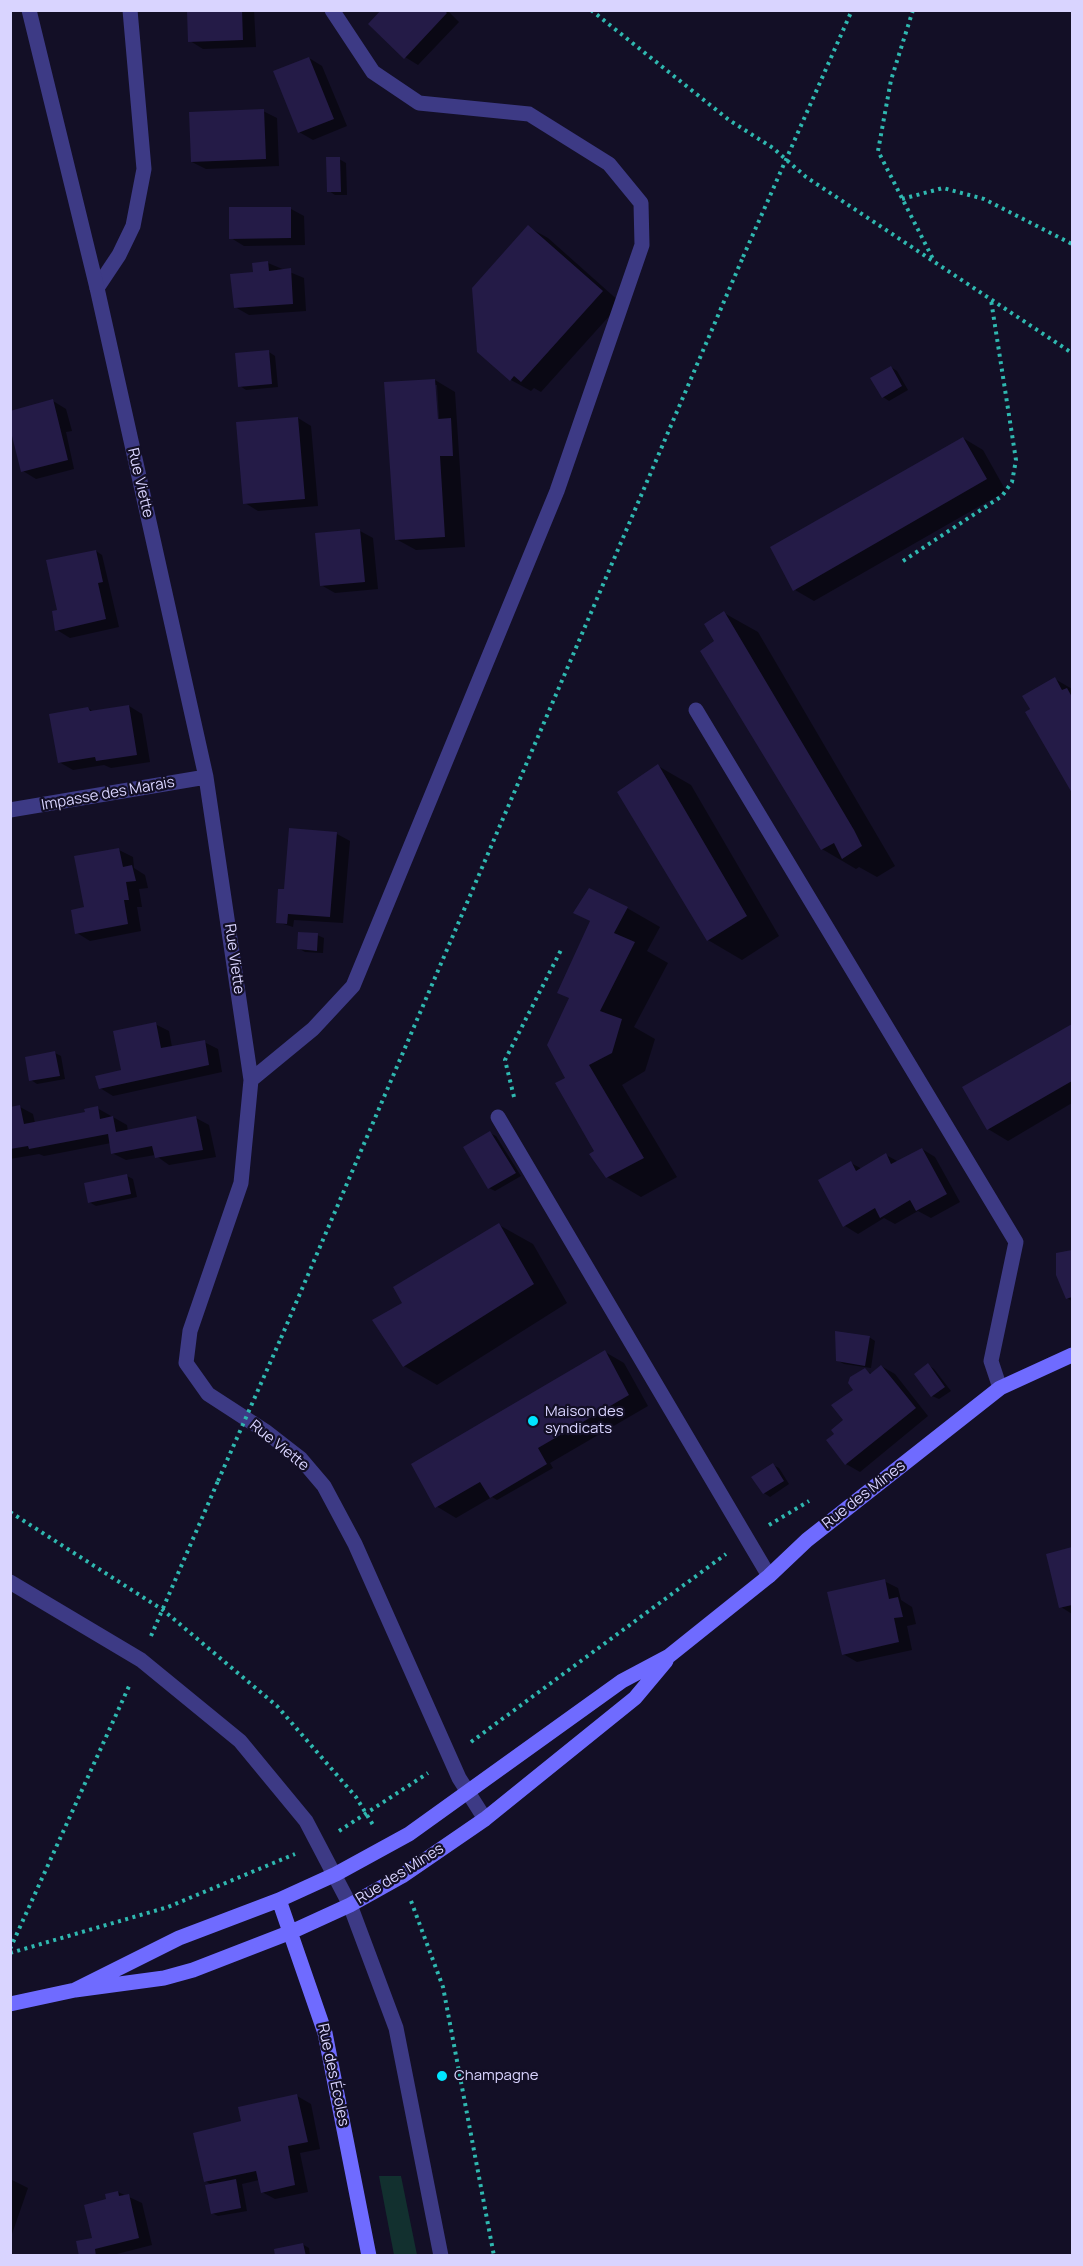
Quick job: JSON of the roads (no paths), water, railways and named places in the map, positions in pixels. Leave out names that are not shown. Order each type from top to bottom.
[{"type":"street","name":"Rue Viette","points":[[29,10],[97,288],[206,777],[250,1080],[241,1183],[190,1331],[186,1363],[208,1394],[301,1459],[324,1486],[356,1544],[451,1758],[485,1819]]},
{"type":"street","points":[[97,288],[119,255],[133,226],[144,169],[130,10]]},
{"type":"street","points":[[250,1080],[313,1029],[353,986],[557,491],[642,245],[641,203],[609,164],[529,114],[419,104],[374,72],[332,10]]},
{"type":"street","points":[[696,710],[1016,1242],[991,1361],[999,1388]]},
{"type":"street","name":"Impasse des Marais","points":[[10,810],[206,777]]},
{"type":"street","points":[[498,1117],[769,1576]]},
{"type":"street","name":"Rue des Mines","points":[[75,1989],[179,1938],[279,1900],[336,1874],[409,1834],[622,1681],[669,1656],[769,1576],[807,1540],[999,1388],[1072,1355]]},
{"type":"street","points":[[10,1582],[141,1660],[240,1741],[306,1821],[336,1874],[350,1905],[396,2028],[441,2256]]},
{"type":"street","name":"Rue des Mines","points":[[10,2004],[75,1989],[164,1978],[193,1970],[291,1932],[350,1905],[402,1876],[485,1819],[635,1698],[669,1656]]},
{"type":"street","name":"Rue des Écoles","points":[[279,1900],[325,2032],[369,2256]]},
{"type":"place","name":"Maison des syndicats","points":[[533,1421]]},
{"type":"place","name":"Champagne","points":[[442,2076]]}]
